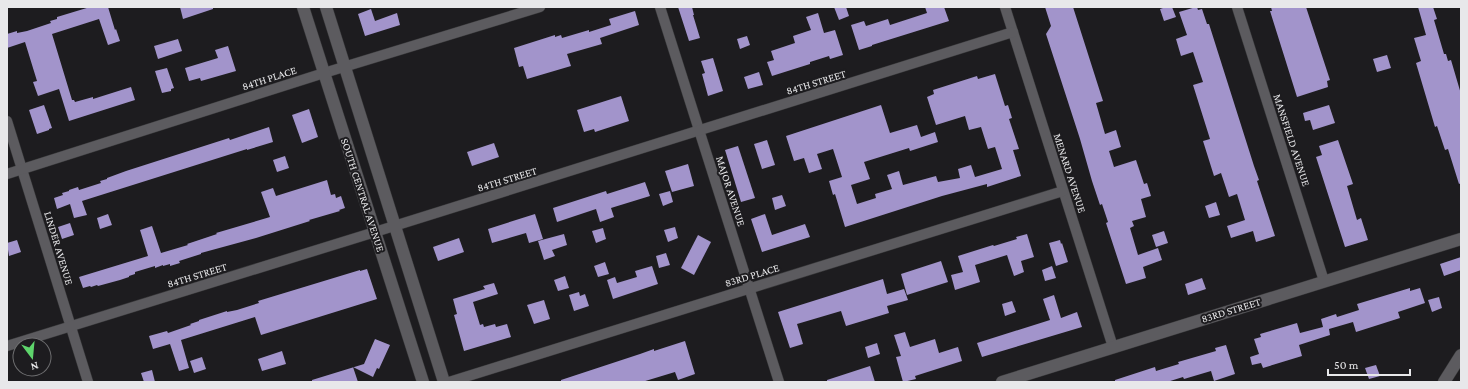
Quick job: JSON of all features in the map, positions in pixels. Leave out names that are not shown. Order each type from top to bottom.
[{"type":"street","name":"SOUTH CENTRAL AVENUE","points":[[303,7],[423,382]]},
{"type":"street","name":"SOUTH CENTRAL AVENUE","points":[[326,7],[444,382]]},
{"type":"street","name":"84TH PLACE","points":[[7,174],[324,73],[540,7]]},
{"type":"street","name":"MAJOR AVENUE","points":[[660,7],[779,382]]},
{"type":"street","name":"MENARD AVENUE","points":[[1005,7],[1112,347]]},
{"type":"street","name":"MANSFIELD AVENUE","points":[[1237,7],[1324,281]]},
{"type":"street","name":"84TH STREET","points":[[7,346],[700,131],[1013,32]]},
{"type":"street","name":"LINDER AVENUE","points":[[7,121],[88,382]]},
{"type":"street","name":"83RD PLACE","points":[[449,382],[1063,191]]},
{"type":"street","name":"83RD STREET","points":[[1002,382],[1461,239]]},
{"type":"street","points":[[1444,382],[1461,355]]},
{"type":"building","points":[[90,7],[108,7],[120,41],[108,45],[99,19],[52,34],[72,100],[75,102],[93,97],[93,99],[131,87],[135,100],[69,121],[59,89],[38,96],[33,82],[37,81],[25,42],[7,48],[7,34],[17,31],[17,33],[27,31],[51,23],[50,21],[57,19],[57,17]]},
{"type":"building","points":[[180,7],[213,7],[213,9],[183,19]]},
{"type":"building","points":[[678,7],[692,7],[700,38],[689,41]]},
{"type":"building","points":[[834,7],[846,7],[849,16],[839,20]]},
{"type":"building","points":[[925,7],[944,7],[949,21],[859,50],[851,25],[864,21],[866,26],[888,19],[890,25],[927,13]]},
{"type":"building","points":[[1045,7],[1073,7],[1103,101],[1096,103],[1105,134],[1116,130],[1121,147],[1109,151],[1114,167],[1136,160],[1144,184],[1147,183],[1151,196],[1141,199],[1146,217],[1132,221],[1134,226],[1130,228],[1138,255],[1158,248],[1162,260],[1143,267],[1146,278],[1126,284],[1106,223],[1108,222],[1102,204],[1100,205],[1092,181],[1046,34],[1051,26]]},
{"type":"building","points":[[1172,7],[1176,17],[1164,21],[1160,9]]},
{"type":"building","points":[[1197,7],[1198,10],[1202,9],[1207,24],[1209,24],[1259,180],[1257,181],[1275,236],[1256,242],[1253,231],[1231,238],[1227,226],[1245,220],[1237,194],[1229,197],[1221,173],[1214,176],[1203,141],[1210,139],[1193,85],[1203,82],[1193,52],[1181,56],[1176,39],[1187,35],[1179,12]]},
{"type":"building","points":[[1271,7],[1306,7],[1330,80],[1327,81],[1328,87],[1297,97],[1270,11],[1272,11]]},
{"type":"building","points":[[1418,7],[1433,7],[1437,19],[1434,20],[1444,54],[1446,54],[1448,61],[1451,60],[1461,94],[1461,183],[1459,184],[1448,149],[1445,150],[1437,126],[1435,127],[1416,63],[1421,61],[1414,38],[1426,35]]},
{"type":"building","points":[[371,9],[375,21],[397,13],[400,25],[365,36],[358,14]]},
{"type":"building","points":[[635,11],[639,25],[600,38],[602,44],[567,54],[571,66],[527,79],[523,66],[519,67],[514,48],[555,35],[555,37],[561,35],[562,38],[589,30],[589,32],[611,25],[609,19]]},
{"type":"building","points":[[818,13],[824,33],[835,30],[843,55],[830,59],[829,56],[810,62],[810,64],[772,76],[767,62],[774,60],[771,51],[795,43],[793,36],[811,30],[806,17]]},
{"type":"building","points":[[747,36],[750,45],[740,49],[737,39]]},
{"type":"building","points":[[178,39],[182,51],[158,59],[154,46]]},
{"type":"building","points":[[228,46],[236,71],[201,81],[200,78],[189,81],[185,68],[218,58],[215,50]]},
{"type":"building","points":[[1387,55],[1391,68],[1377,72],[1373,59]]},
{"type":"building","points":[[713,58],[723,91],[708,96],[702,74],[705,73],[701,61]]},
{"type":"building","points":[[167,68],[174,88],[171,89],[171,91],[162,93],[155,71]]},
{"type":"building","points":[[759,72],[763,85],[748,89],[744,77]]},
{"type":"building","points":[[995,74],[1005,106],[1008,105],[1012,118],[1009,119],[1019,149],[1013,150],[1021,176],[987,187],[987,184],[942,196],[845,227],[835,194],[833,195],[829,181],[842,177],[833,149],[817,154],[822,169],[809,173],[804,158],[794,161],[786,136],[881,105],[890,133],[917,125],[921,137],[935,132],[938,142],[910,151],[909,148],[864,162],[870,179],[851,185],[857,204],[876,198],[875,194],[892,189],[887,175],[899,171],[903,185],[936,176],[938,182],[960,178],[958,169],[971,165],[975,177],[1002,169],[995,147],[988,149],[981,127],[969,130],[965,116],[936,125],[927,97],[934,94],[933,90],[977,76],[978,79]]},
{"type":"building","points":[[621,96],[629,121],[595,132],[594,129],[584,132],[577,110]]},
{"type":"building","points":[[44,105],[52,128],[37,134],[29,110]]},
{"type":"building","points":[[1329,105],[1335,123],[1313,130],[1310,120],[1305,121],[1303,113]]},
{"type":"building","points":[[309,109],[318,137],[302,143],[292,115]]},
{"type":"building","points":[[269,127],[273,142],[82,201],[87,215],[74,218],[70,204],[57,209],[54,198],[63,195],[62,193],[69,190],[78,187],[79,190],[101,183],[100,181],[126,171],[229,138],[230,140]]},
{"type":"building","points":[[767,140],[775,165],[762,169],[754,144]]},
{"type":"building","points":[[1338,140],[1353,184],[1347,186],[1357,220],[1361,218],[1368,240],[1345,247],[1316,157],[1322,155],[1319,146]]},
{"type":"building","points":[[494,143],[499,157],[472,166],[467,152]]},
{"type":"building","points":[[738,146],[755,198],[741,202],[725,150]]},
{"type":"building","points":[[285,156],[289,168],[277,172],[273,160]]},
{"type":"building","points":[[688,164],[694,186],[672,192],[665,171]]},
{"type":"building","points":[[327,180],[331,195],[335,194],[336,198],[341,196],[345,208],[339,210],[340,211],[256,238],[201,253],[170,266],[170,264],[155,268],[155,266],[135,272],[135,274],[120,280],[98,286],[83,288],[79,277],[148,256],[140,230],[152,226],[161,253],[188,245],[187,244],[217,234],[216,233],[270,217],[261,192],[273,188],[276,196]]},
{"type":"building","points":[[645,182],[650,196],[611,208],[614,217],[600,222],[596,209],[557,222],[553,208],[606,191],[607,194]]},
{"type":"building","points":[[670,191],[673,202],[663,206],[659,194]]},
{"type":"building","points":[[782,195],[786,206],[775,210],[772,198]]},
{"type":"building","points":[[1216,202],[1220,215],[1209,218],[1205,206]]},
{"type":"building","points":[[108,214],[112,225],[100,229],[97,218]]},
{"type":"building","points":[[535,214],[543,239],[529,243],[526,233],[492,243],[488,229]]},
{"type":"building","points":[[765,214],[772,235],[805,224],[810,237],[762,252],[751,219]]},
{"type":"building","points":[[70,223],[74,235],[62,239],[58,227]]},
{"type":"building","points":[[675,227],[678,238],[668,242],[664,230]]},
{"type":"building","points":[[603,228],[606,239],[596,243],[592,231]]},
{"type":"building","points":[[1164,231],[1168,243],[1156,247],[1152,235]]},
{"type":"building","points":[[564,234],[567,245],[552,250],[555,256],[544,260],[538,241]]},
{"type":"building","points":[[1027,234],[1034,257],[1021,261],[1024,272],[1014,276],[1007,255],[975,265],[980,282],[955,290],[951,275],[963,272],[958,256],[1017,239],[1016,237]]},
{"type":"building","points":[[698,235],[711,242],[694,275],[681,268]]},
{"type":"building","points":[[459,238],[464,252],[438,261],[433,247]]},
{"type":"building","points":[[17,240],[21,252],[9,256],[7,243]]},
{"type":"building","points":[[1060,240],[1068,262],[1056,266],[1049,243]]},
{"type":"building","points":[[666,253],[670,265],[659,268],[656,256]]},
{"type":"building","points":[[1461,257],[1461,270],[1444,276],[1440,264]]},
{"type":"building","points":[[941,261],[948,282],[907,295],[901,274]]},
{"type":"building","points":[[605,262],[609,274],[598,277],[594,266]]},
{"type":"building","points":[[652,266],[658,284],[613,299],[607,280],[615,277],[617,283],[637,277],[635,271]]},
{"type":"building","points":[[1052,266],[1056,278],[1045,281],[1042,270]]},
{"type":"building","points":[[367,269],[377,299],[261,335],[255,317],[181,340],[189,368],[179,371],[170,344],[153,349],[149,336],[167,331],[168,333],[191,325],[190,324],[199,320],[259,303],[258,301]]},
{"type":"building","points":[[565,276],[569,288],[558,291],[554,280]]},
{"type":"building","points":[[1202,278],[1206,289],[1188,295],[1185,284]]},
{"type":"building","points":[[883,279],[887,294],[904,289],[908,300],[887,306],[889,313],[846,326],[841,311],[797,324],[803,344],[790,348],[778,312]]},
{"type":"building","points":[[494,283],[498,294],[473,302],[480,325],[483,324],[484,327],[495,324],[496,327],[507,324],[511,337],[464,351],[454,315],[457,314],[453,299],[485,289],[483,286]]},
{"type":"building","points":[[1410,288],[1410,291],[1420,288],[1425,303],[1398,312],[1400,318],[1356,332],[1353,322],[1329,329],[1330,335],[1299,345],[1302,356],[1263,368],[1261,363],[1252,365],[1250,357],[1259,354],[1254,339],[1261,337],[1260,334],[1297,323],[1300,333],[1323,327],[1321,319],[1336,314],[1337,317],[1359,310],[1357,304]]},
{"type":"building","points":[[579,292],[580,296],[585,294],[589,306],[574,311],[569,295]]},
{"type":"building","points":[[1054,295],[1061,318],[1077,312],[1082,327],[982,357],[977,343],[1050,320],[1043,299]]},
{"type":"building","points":[[1439,297],[1442,308],[1432,312],[1428,300]]},
{"type":"building","points":[[544,300],[550,319],[534,324],[527,305]]},
{"type":"building","points":[[1012,301],[1016,312],[1005,316],[1002,304]]},
{"type":"building","points":[[905,332],[910,347],[935,339],[939,353],[958,347],[962,361],[915,376],[916,379],[903,382],[896,357],[901,356],[894,335]]},
{"type":"building","points":[[375,339],[390,345],[379,369],[377,368],[373,377],[353,367],[364,364]]},
{"type":"building","points":[[685,341],[695,374],[678,380],[675,372],[642,382],[561,382],[561,380],[654,349],[654,351]]},
{"type":"building","points":[[877,343],[880,354],[868,358],[865,347]]},
{"type":"building","points":[[1226,345],[1235,374],[1214,381],[1211,371],[1184,379],[1183,377],[1167,382],[1115,382],[1115,380],[1155,367],[1156,371],[1179,364],[1178,362],[1216,351],[1215,348]]},
{"type":"building","points":[[282,351],[286,364],[262,371],[258,359]]},
{"type":"building","points":[[202,357],[206,369],[194,373],[190,361]]},
{"type":"building","points":[[1376,365],[1380,376],[1369,379],[1365,368]]},
{"type":"building","points":[[870,366],[875,382],[827,382],[827,380]]},
{"type":"building","points":[[353,367],[358,382],[312,382],[312,380]]},
{"type":"building","points":[[152,370],[155,382],[144,382],[141,373]]}]
